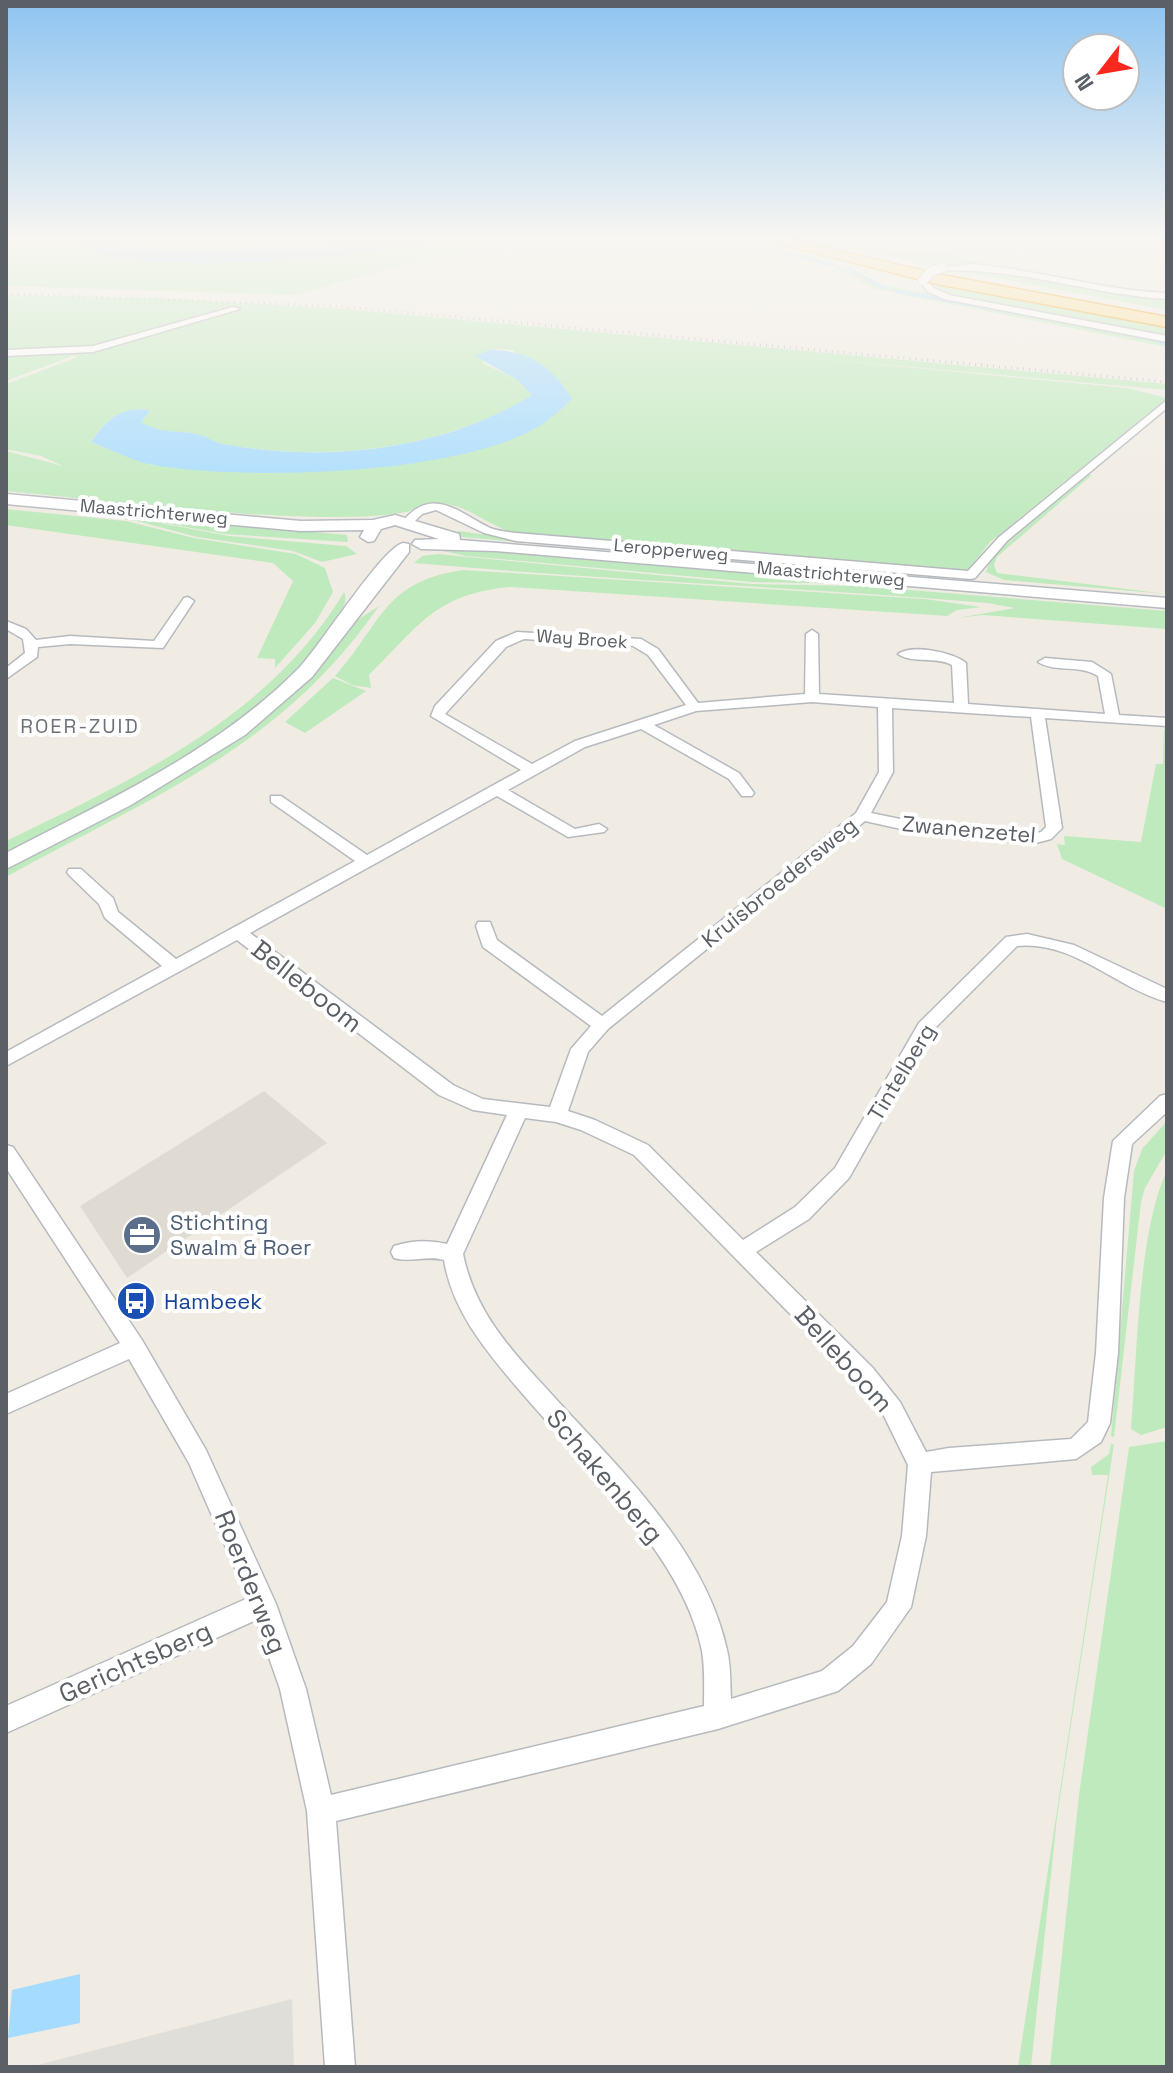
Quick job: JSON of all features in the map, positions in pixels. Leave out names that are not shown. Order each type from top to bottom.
[{"type":"main road","name":"Maastrichterweg","points":[[6,499],[301,526],[418,541],[1167,603]]},
{"type":"main road","points":[[6,862],[148,788],[243,726],[317,660],[366,591],[418,541],[422,524],[409,521],[375,536],[366,591]]},
{"type":"street","points":[[6,353],[93,349],[144,335]]},
{"type":"street","points":[[1145,335],[1167,339]]},
{"type":"street","name":"Leropperweg","points":[[409,521],[421,509],[440,507],[459,512],[487,530],[516,537],[971,575],[1003,539],[1167,403]]},
{"type":"street","points":[[33,644],[70,640],[158,645],[188,601]]},
{"type":"street","points":[[6,625],[28,636],[33,644],[32,654],[6,675]]},
{"type":"street","points":[[812,634],[812,698]]},
{"type":"street","name":"Way Broek","points":[[531,770],[438,716],[501,644],[522,635],[636,642],[653,652],[694,707]]},
{"type":"street","points":[[905,654],[946,656],[959,663],[961,706]]},
{"type":"street","points":[[1045,662],[1097,662],[1104,674],[1113,718]]},
{"type":"street","points":[[6,1060],[580,744],[694,707],[812,698],[1167,722]]},
{"type":"street","name":"Kruisbroedersweg","points":[[557,1115],[580,1049],[602,1025],[862,816],[886,772],[885,701]]},
{"type":"street","name":"Zwanenzetel","points":[[862,816],[910,826],[1032,839],[1046,836],[1054,828],[1037,713]]},
{"type":"street","points":[[641,723],[734,776],[747,793]]},
{"type":"street","points":[[496,789],[573,834],[599,829]]},
{"type":"street","points":[[276,799],[365,861]]},
{"type":"street","points":[[75,872],[107,902],[111,914],[174,967]]},
{"type":"street","points":[[484,926],[489,943],[602,1025]]},
{"type":"street","name":"Belleboom","points":[[238,932],[446,1090],[480,1105],[557,1115],[588,1125],[641,1150],[864,1374],[892,1409],[920,1464]]},
{"type":"street","name":"Tintelberg","points":[[742,1251],[802,1213],[842,1173],[925,1027],[1012,941],[1031,939],[1075,953],[1167,996]]},
{"type":"street","points":[[321,1811],[718,1716],[829,1682],[862,1655],[898,1607],[914,1536],[920,1464],[949,1458],[1076,1449],[1093,1435],[1099,1423],[1104,1381],[1114,1198],[1123,1141],[1167,1101]]},
{"type":"street","points":[[401,1252],[430,1248],[453,1254],[518,1112]]},
{"type":"street","name":"Roerderweg","points":[[9,1161],[134,1347],[198,1457],[263,1604],[293,1689],[321,1811],[340,2067]]},
{"type":"street","name":"Schakenberg","points":[[453,1254],[455,1273],[475,1322],[649,1526],[687,1580],[714,1649],[718,1716]]},
{"type":"street","points":[[6,1404],[134,1347]]},
{"type":"street","name":"Gerichtsberg","points":[[6,1720],[263,1604]]},
{"type":"shaded area","points":[[264,1091],[327,1143],[127,1278],[80,1206]]},
{"type":"shaded area","points":[[292,1999],[294,2067],[30,2067]]},
{"type":"green space","points":[[6,335],[135,335],[88,348],[6,352]]},
{"type":"green space","points":[[143,335],[626,335],[1167,384],[1167,390],[801,357],[1127,388],[1167,398],[990,542],[968,570],[963,571],[518,534],[455,506],[440,503],[385,515],[282,516],[6,491],[6,451],[63,466],[41,456],[6,449],[6,384],[76,355],[6,381],[6,354],[80,352]],"holes":[[[497,349],[512,350],[572,399],[534,429],[311,472],[151,465],[91,442],[115,416],[139,409],[149,410],[140,422],[156,429],[191,433],[222,444],[261,450],[342,451],[422,440],[461,429],[533,395],[516,379],[483,363],[489,350]]]},
{"type":"green space","points":[[1105,335],[1138,335],[1160,339],[1167,342],[1167,347]]},
{"type":"green space","points":[[1087,475],[1092,475],[997,557],[994,565],[997,573],[1167,594],[1004,580],[986,572],[990,561],[1002,548]]},
{"type":"green space","points":[[6,509],[126,521],[194,538],[296,554],[325,568],[333,592],[315,623],[275,668],[275,659],[257,658],[293,581],[273,563],[6,525]]},
{"type":"green space","points":[[108,513],[347,535],[348,542],[225,534]]},
{"type":"green space","points":[[92,515],[133,518],[229,536],[346,546],[357,554],[322,562],[293,551],[197,537],[137,521]]},
{"type":"green space","points":[[459,531],[521,540],[1167,599],[451,536]]},
{"type":"green space","points":[[443,547],[1167,609],[869,584],[752,582],[466,556],[438,550]]},
{"type":"green space","points":[[438,554],[752,584],[860,586],[1167,611],[1167,629],[983,615],[957,618],[1015,608],[987,603],[414,563],[422,556]]},
{"type":"green space","points":[[463,570],[925,599],[981,607],[957,610],[947,616],[511,587],[464,597],[431,615],[369,675],[371,688],[352,685],[335,676],[387,607],[400,595],[436,576]]},
{"type":"green space","points":[[344,592],[344,606],[339,616],[299,667],[264,702],[225,733],[139,786],[6,855],[6,841],[149,768],[238,710],[278,675],[313,636]]},
{"type":"green space","points":[[379,606],[341,655],[299,697],[256,733],[162,793],[6,877],[6,868],[118,810],[328,656],[356,621]]},
{"type":"green space","points":[[333,678],[366,691],[305,733],[285,722]]},
{"type":"green space","points":[[1164,729],[1167,729],[1167,909],[1062,859],[1057,844],[1065,845],[1064,836],[1141,842],[1156,764],[1163,764]]},
{"type":"green space","points":[[1167,1121],[1167,1150],[1145,1188],[1141,1202],[1114,1437],[1111,1436],[1134,1171],[1142,1149]]},
{"type":"green space","points":[[1167,1171],[1167,1427],[1141,1435],[1131,1429],[1140,1296],[1150,1226]]},
{"type":"green space","points":[[1167,1441],[1167,2067],[1050,2067],[1079,1795],[1129,1447]]},
{"type":"green space","points":[[1111,1444],[1114,1444],[1057,1817],[1031,2067],[1018,2067],[1108,1475],[1092,1475],[1091,1467],[1109,1454]]},
{"type":"water","points":[[489,350],[516,353],[538,362],[556,377],[572,399],[539,426],[498,444],[402,465],[348,470],[241,473],[193,470],[146,463],[91,442],[115,416],[140,409],[150,410],[141,422],[156,429],[192,433],[222,444],[261,450],[342,452],[422,440],[497,414],[532,395],[516,379],[475,356]]},
{"type":"water","points":[[80,1974],[80,2023],[8,2038],[12,1990]]},
{"type":"waterway","points":[[1140,336],[1167,344]]},
{"type":"railway","points":[[650,335],[1167,382]]},
{"type":"place","name":"Stichting Swalm & Roer","points":[[142,1235]]},
{"type":"place","name":"Hambeek","points":[[136,1301]]},
{"type":"district","name":"ROER-ZUID","points":[[80,726]]}]
